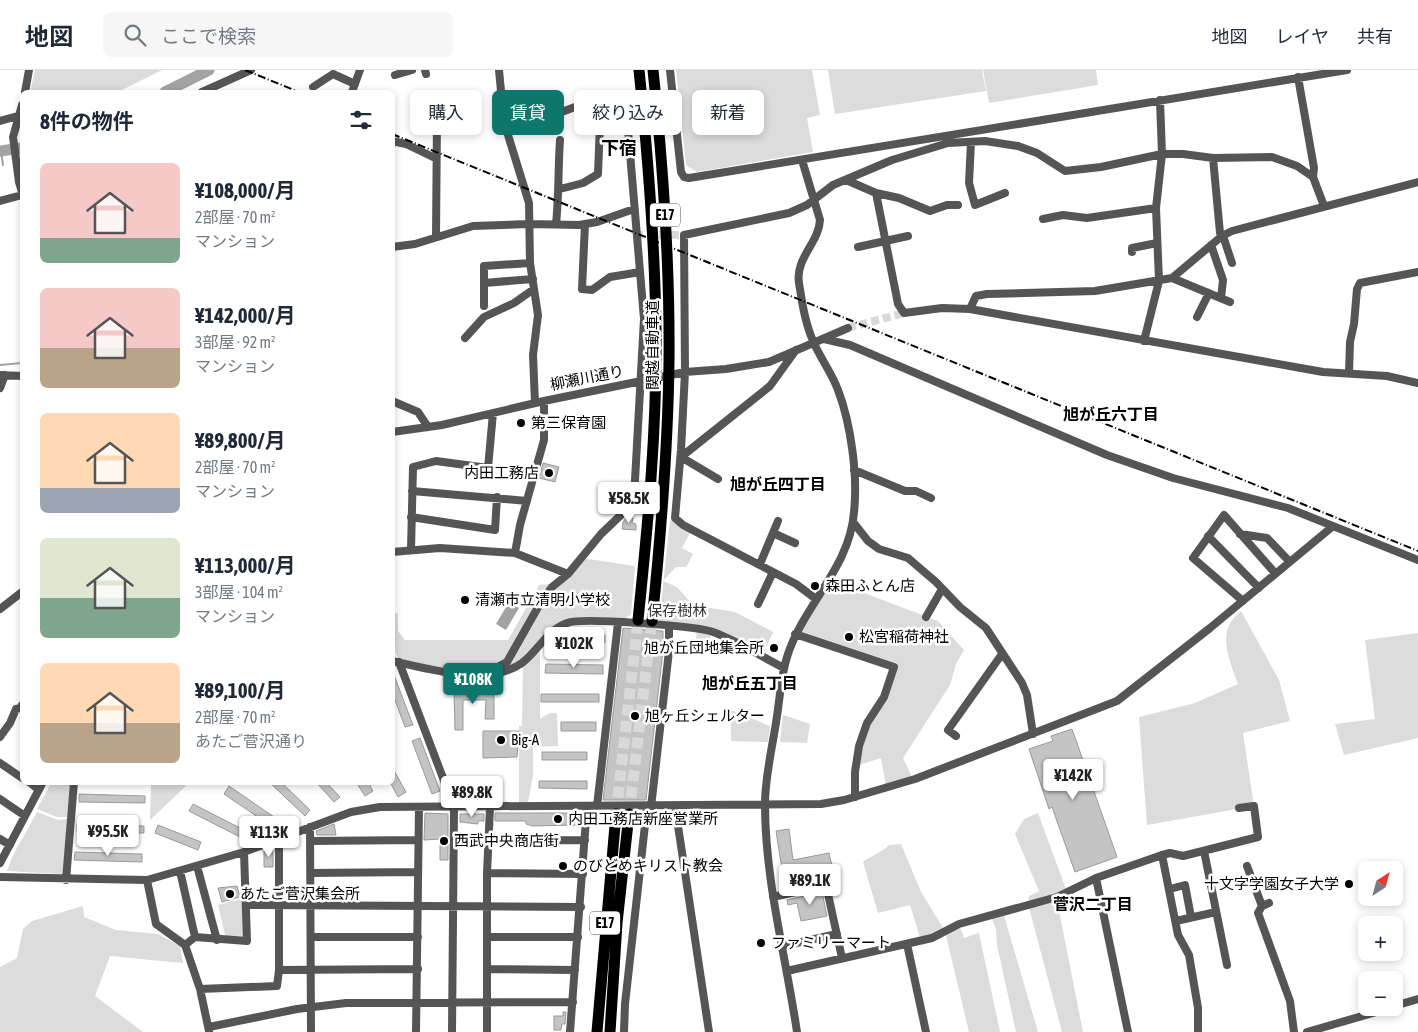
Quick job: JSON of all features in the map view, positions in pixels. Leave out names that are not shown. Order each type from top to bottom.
[{"type":"highway","name":"関越自動車道","points":[[638,620],[653,446],[656,383],[652,214],[639,70]]},
{"type":"highway","name":"関越自動車道","points":[[652,70],[665,214],[669,362],[667,438],[656,623]]},
{"type":"highway","name":"E17","points":[[597,1032],[616,814]]},
{"type":"highway","name":"E17","points":[[610,1032],[617,924],[630,814]]},
{"type":"street","points":[[25,90],[29,70]]},
{"type":"street","points":[[206,90],[250,70]]},
{"type":"street","points":[[353,90],[360,70]]},
{"type":"street","points":[[395,74],[412,70]]},
{"type":"street","points":[[499,70],[501,90]]},
{"type":"street","points":[[670,70],[681,172],[689,178],[946,134],[1348,70]]},
{"type":"street","points":[[313,87],[333,74],[355,84]]},
{"type":"street","points":[[1298,77],[1314,168],[1313,177],[1324,206]]},
{"type":"street","points":[[486,674],[507,662],[541,602],[552,587],[568,574],[601,534],[633,502],[644,319],[625,94],[582,104],[564,111]]},
{"type":"street","points":[[1144,341],[1159,281],[1156,208],[1162,154],[1160,100]]},
{"type":"street","points":[[19,165],[13,137],[20,110]]},
{"type":"street","points":[[0,121],[18,116]]},
{"type":"street","points":[[946,134],[948,143]]},
{"type":"street","points":[[436,237],[437,135]]},
{"type":"street","points":[[508,135],[529,203],[530,263],[538,315],[533,355],[535,403]]},
{"type":"street","points":[[560,189],[583,182],[598,174],[600,135]]},
{"type":"street","points":[[556,224],[560,189],[557,176],[560,140]]},
{"type":"street","points":[[816,600],[796,584],[683,525],[675,518],[681,457],[685,372],[684,235],[789,213],[807,205],[833,185],[892,160],[948,143],[985,141],[1018,146],[1037,153],[1065,170],[1101,167],[1162,154],[1213,158],[1272,157],[1297,166],[1313,177]]},
{"type":"street","points":[[395,142],[406,144],[436,158]]},
{"type":"street","points":[[971,142],[969,183],[974,205],[1005,192]]},
{"type":"street","points":[[1213,158],[1222,236],[1232,263]]},
{"type":"street","points":[[797,1032],[788,971],[773,897],[765,804],[784,668],[795,634],[833,574],[853,522],[854,470],[842,399],[813,342],[807,325],[798,276],[800,263],[820,224],[802,160]]},
{"type":"street","points":[[846,180],[876,193],[899,198],[930,211],[947,205],[958,205]]},
{"type":"street","points":[[970,309],[976,296],[987,294],[1095,291],[1172,278],[1222,236],[1243,227],[1418,182]]},
{"type":"street","points":[[876,193],[898,304],[904,313],[942,308],[970,309],[1323,372],[1387,376],[1418,383]]},
{"type":"street","points":[[0,201],[20,194]]},
{"type":"street","points":[[1043,219],[1062,215],[1087,218],[1156,208]]},
{"type":"street","points":[[395,247],[415,244],[472,226],[585,224],[634,209]]},
{"type":"street","points":[[585,224],[582,289],[592,290],[610,277],[640,272]]},
{"type":"street","points":[[858,247],[908,236]]},
{"type":"street","points":[[1132,252],[1132,248],[1157,243]]},
{"type":"street","points":[[1211,245],[1223,280],[1221,298]]},
{"type":"street","points":[[484,306],[484,266],[530,263]]},
{"type":"street","points":[[1349,374],[1350,342],[1354,324],[1357,289],[1360,283],[1418,272]]},
{"type":"street","points":[[1172,278],[1230,302]]},
{"type":"street","points":[[484,282],[533,279]]},
{"type":"street","points":[[465,338],[484,317],[514,303],[534,289]]},
{"type":"street","points":[[1198,317],[1210,293]]},
{"type":"street","name":"柳瀬川通り","points":[[395,432],[428,427],[685,372],[726,369],[769,362],[848,328]]},
{"type":"street","points":[[824,339],[850,345],[1106,455],[1173,478],[1288,508],[1418,560]]},
{"type":"street","points":[[681,457],[770,386],[796,350]]},
{"type":"street","points":[[0,388],[2,375],[20,376]]},
{"type":"street","points":[[515,553],[544,440],[544,401]]},
{"type":"street","points":[[395,402],[418,412],[428,427]]},
{"type":"street","points":[[412,550],[413,468],[436,461],[488,468],[493,413]]},
{"type":"street","points":[[681,457],[718,479]]},
{"type":"street","points":[[854,470],[905,491],[916,491],[931,498]]},
{"type":"street","points":[[412,491],[527,501]]},
{"type":"street","points":[[411,517],[495,530],[497,498]]},
{"type":"street","points":[[1243,601],[1193,558],[1224,515],[1275,573]]},
{"type":"street","points":[[760,564],[778,521]]},
{"type":"street","points":[[853,522],[868,541],[879,549],[908,558],[960,607],[986,628],[1022,683],[1033,734]]},
{"type":"street","points":[[0,877],[66,880],[146,880],[244,852],[352,812],[380,808],[821,804],[855,797],[915,779],[1117,700],[1143,682],[1332,527]]},
{"type":"street","points":[[773,533],[795,543]]},
{"type":"street","points":[[1240,534],[1267,538],[1289,562]]},
{"type":"street","points":[[1208,536],[1258,588]]},
{"type":"street","points":[[395,552],[440,548],[515,553],[568,574]]},
{"type":"street","points":[[758,604],[773,572]]},
{"type":"street","points":[[926,617],[942,589]]},
{"type":"street","points":[[0,609],[20,594]]},
{"type":"street","points":[[396,662],[460,674],[502,672],[523,662],[540,642],[566,624],[578,620],[656,623],[710,631],[784,668]]},
{"type":"street","points":[[601,806],[621,623]]},
{"type":"street","points":[[624,1032],[624,1004],[646,807],[669,651],[669,626]]},
{"type":"street","points":[[795,634],[894,667],[884,697],[867,723],[859,746],[855,772],[855,797]]},
{"type":"street","points":[[956,736],[948,730],[1002,654]]},
{"type":"street","points":[[396,662],[454,807],[452,1032]]},
{"type":"street","points":[[0,737],[10,723],[16,709],[20,706]]},
{"type":"street","points":[[0,763],[20,777]]},
{"type":"street","points":[[66,880],[74,785]]},
{"type":"street","points":[[0,863],[41,786]]},
{"type":"street","points":[[0,799],[25,816]]},
{"type":"street","points":[[570,1032],[581,907],[587,806]]},
{"type":"street","points":[[675,806],[709,1032]]},
{"type":"street","points":[[788,971],[932,938],[951,922],[1057,897],[1096,878],[1162,855],[1170,853],[1182,856],[1258,837],[1254,806],[1239,808]]},
{"type":"street","points":[[416,1032],[419,807]]},
{"type":"street","points":[[487,1032],[487,873],[490,808]]},
{"type":"street","points":[[310,827],[311,1032]]},
{"type":"street","points":[[0,839],[10,845]]},
{"type":"street","points":[[200,989],[277,986],[279,970],[279,839]]},
{"type":"street","points":[[310,841],[418,840]]},
{"type":"street","points":[[488,841],[585,840]]},
{"type":"street","points":[[1204,851],[1227,965]]},
{"type":"street","points":[[185,945],[195,938],[247,941],[244,852]]},
{"type":"street","points":[[1162,855],[1178,935],[1189,956],[1198,1008],[1198,1032]]},
{"type":"street","points":[[197,866],[217,940]]},
{"type":"street","points":[[1247,866],[1266,904],[1258,913],[1290,1001],[1294,1032]]},
{"type":"street","points":[[180,871],[195,938]]},
{"type":"street","points":[[311,873],[418,872]]},
{"type":"street","points":[[487,873],[583,874]]},
{"type":"street","points":[[1096,878],[1128,1032]]},
{"type":"street","points":[[146,880],[156,924],[185,945],[200,989],[209,1030],[312,1006],[346,1002],[573,1002]]},
{"type":"street","points":[[773,897],[826,885],[842,958]]},
{"type":"street","points":[[1170,889],[1185,885],[1191,917]]},
{"type":"street","points":[[246,905],[581,907]]},
{"type":"street","points":[[1176,921],[1216,912]]},
{"type":"street","points":[[783,946],[837,934]]},
{"type":"street","points":[[311,937],[418,937]]},
{"type":"street","points":[[487,937],[578,937]]},
{"type":"street","points":[[907,944],[926,1032]]},
{"type":"street","points":[[487,969],[575,970]]},
{"type":"street","points":[[279,970],[418,970]]},
{"type":"street","points":[[1403,1003],[1418,999]]},
{"type":"street","points":[[1308,1032],[1363,1016]]},
{"type":"green space","points":[[35,70],[162,70],[122,90],[30,90]]},
{"type":"green space","points":[[676,70],[812,70],[820,115],[807,118],[813,152],[697,172],[686,165],[682,127],[682,90],[678,90]]},
{"type":"green space","points":[[828,70],[982,70],[986,91],[835,114]]},
{"type":"green space","points":[[983,70],[1096,70],[1098,85],[989,103]]},
{"type":"green space","points":[[670,520],[692,529],[682,548],[693,554],[686,567],[676,567],[663,580]]},
{"type":"green space","points":[[582,558],[635,566],[631,614],[625,619],[578,620],[540,642],[540,719],[550,713],[557,713],[558,746],[533,747],[533,776],[527,807],[519,807],[519,726],[522,726],[523,663],[491,672],[461,673],[399,662],[395,651],[395,614],[398,613],[398,631],[405,640],[508,640],[539,585],[549,584],[552,587]]},
{"type":"green space","points":[[830,580],[938,621],[964,650],[956,664],[950,685],[903,758],[913,779],[886,787],[881,758],[856,766],[859,746],[884,697],[894,667],[795,634]]},
{"type":"green space","name":"保存樹林","points":[[663,581],[677,587],[693,605],[735,612],[773,632],[762,657],[710,632],[711,644],[705,652],[699,651],[699,649],[695,649],[697,629],[659,622]]},
{"type":"green space","points":[[1241,611],[1279,680],[1290,721],[1243,733],[1254,806],[1147,825],[1139,717],[1195,703],[1238,684],[1228,655],[1226,636],[1228,627]]},
{"type":"green space","points":[[1418,633],[1418,738],[1344,755],[1335,724],[1375,719],[1365,640]]},
{"type":"green space","points":[[731,710],[770,726],[768,742],[731,741]]},
{"type":"green space","points":[[783,715],[810,724],[807,743],[780,742]]},
{"type":"green space","points":[[50,785],[71,785],[67,817],[57,817],[37,809]]},
{"type":"green space","points":[[151,785],[186,786],[150,820]]},
{"type":"green space","points":[[37,812],[58,820],[67,819],[64,871],[62,874],[7,871],[13,855]]},
{"type":"green space","points":[[1038,813],[1067,892],[1057,897],[1058,906],[1083,1032],[1062,1032],[1028,904],[1029,896],[1039,891],[1015,834],[1024,819]]},
{"type":"green space","points":[[901,844],[921,892],[945,931],[921,941],[910,905],[878,913],[863,862],[889,845]]},
{"type":"green space","points":[[244,898],[244,937],[242,939],[226,939],[218,905]]},
{"type":"green space","points":[[83,906],[84,917],[116,930],[158,934],[180,946],[183,963],[110,956],[95,996],[143,1032],[0,1032],[0,967],[17,958],[23,929],[32,921]]},
{"type":"green space","points":[[1003,912],[1038,1032],[1016,1032],[997,945],[996,929],[990,914]]},
{"type":"green space","points":[[959,924],[964,938],[979,933],[1000,1032],[969,1032],[945,931]]},
{"type":"shaded area","points":[[509,602],[519,608],[506,630],[496,624]]},
{"type":"building","name":"内田工務店","points":[[543,463],[559,467],[555,482],[539,478]]},
{"type":"building","points":[[626,518],[633,518],[632,523],[636,524],[636,530],[622,529]]},
{"type":"building","name":"旭ヶ丘シェルター","points":[[623,628],[663,631],[663,651],[646,800],[603,800]]},
{"type":"building","points":[[605,635],[605,643],[560,643],[560,636]]},
{"type":"building","points":[[546,664],[603,665],[603,674],[545,673]]},
{"type":"building","points":[[395,678],[413,725],[405,727],[395,700]]},
{"type":"building","points":[[484,681],[489,681],[489,694],[494,694],[494,719],[485,719],[486,700],[463,700],[463,730],[455,730],[454,694],[484,694]]},
{"type":"building","points":[[541,694],[599,694],[599,702],[541,702]]},
{"type":"building","points":[[561,722],[596,722],[596,731],[561,731]]},
{"type":"building","points":[[1072,729],[1117,857],[1075,872],[1052,807],[1049,809],[1029,749],[1053,741],[1051,736]]},
{"type":"building","name":"Big-A","points":[[483,731],[519,731],[517,757],[483,758]]},
{"type":"building","points":[[420,738],[440,791],[432,794],[412,741]]},
{"type":"building","points":[[542,752],[587,752],[587,760],[542,760]]},
{"type":"building","points":[[395,772],[406,792],[398,797],[392,785],[395,785]]},
{"type":"building","points":[[471,778],[488,778],[488,795],[461,795],[461,782],[471,782]]},
{"type":"building","points":[[539,781],[587,781],[587,789],[539,788]]},
{"type":"building","points":[[272,785],[284,785],[310,810],[305,816]]},
{"type":"building","points":[[319,785],[329,785],[340,797],[334,802]]},
{"type":"building","points":[[358,785],[370,785],[373,791],[365,796]]},
{"type":"building","points":[[229,786],[277,819],[271,826],[224,794]]},
{"type":"building","points":[[79,794],[145,796],[145,803],[79,802]]},
{"type":"building","points":[[193,804],[244,830],[240,837],[189,811]]},
{"type":"building","points":[[425,813],[448,814],[448,860],[440,860],[440,839],[424,840]]},
{"type":"building","points":[[495,813],[577,813],[577,825],[533,826],[526,824],[526,821],[495,821]]},
{"type":"building","name":"西武中央商店街","points":[[460,814],[484,814],[484,821],[478,821],[478,824],[460,822]]},
{"type":"building","points":[[77,824],[144,826],[144,833],[77,832]]},
{"type":"building","points":[[334,824],[336,835],[317,835],[316,831]]},
{"type":"building","points":[[158,825],[201,842],[198,850],[155,833]]},
{"type":"building","points":[[789,829],[793,860],[829,853],[832,866],[796,873],[796,879],[784,882],[776,831]]},
{"type":"building","points":[[273,847],[273,867],[264,867],[264,851]]},
{"type":"building","points":[[75,852],[142,854],[142,862],[74,860]]},
{"type":"building","name":"あたご菅沢集会所","points":[[237,886],[240,897],[222,902],[218,888]]},
{"type":"building","points":[[822,892],[827,916],[801,921],[797,903],[788,905],[787,900]]},
{"type":"building","points":[[563,1012],[566,1012],[565,1024],[562,1024],[561,1030],[554,1030],[554,1016],[563,1016]]},
{"type":"waterway","points":[[169,90],[209,70]]},
{"type":"waterway","points":[[0,151],[20,148]]},
{"type":"waterway","points":[[1,151],[3,165]]},
{"type":"waterway","points":[[0,365],[20,363]]},
{"type":"tunnel","points":[[635,235],[684,235]]},
{"type":"tunnel","points":[[848,328],[904,313]]},
{"type":"tunnel","points":[[616,814],[638,620]]},
{"type":"tunnel","points":[[629,814],[652,621]]},
{"type":"railway","points":[[245,70],[294,90]]},
{"type":"railway","points":[[395,135],[1418,551]]},
{"type":"place","name":"第三保育園","points":[[521,423]]},
{"type":"place","name":"内田工務店","points":[[549,473]]},
{"type":"place","name":"森田ふとん店","points":[[815,586]]},
{"type":"place","name":"清瀬市立清明小学校","points":[[465,600]]},
{"type":"place","name":"松宮稲荷神社","points":[[849,637]]},
{"type":"place","name":"旭が丘団地集会所","points":[[774,648]]},
{"type":"place","name":"旭ヶ丘シェルター","points":[[635,716]]},
{"type":"place","name":"Big-A","points":[[501,740]]},
{"type":"place","name":"内田工務店新座営業所","points":[[558,819]]},
{"type":"place","name":"西武中央商店街","points":[[444,841]]},
{"type":"place","name":"のびどめキリスト教会","points":[[563,866]]},
{"type":"place","name":"十文字学園女子大学","points":[[1349,884]]},
{"type":"place","name":"あたご菅沢集会所","points":[[230,894]]},
{"type":"place","name":"ファミリーマート","points":[[761,943]]},
{"type":"district","name":"下宿","points":[[619,148]]},
{"type":"district","name":"旭が丘六丁目","points":[[1111,414]]},
{"type":"district","name":"旭が丘四丁目","points":[[778,484]]},
{"type":"district","name":"旭が丘五丁目","points":[[750,683]]},
{"type":"district","name":"菅沢二丁目","points":[[1093,904]]}]
